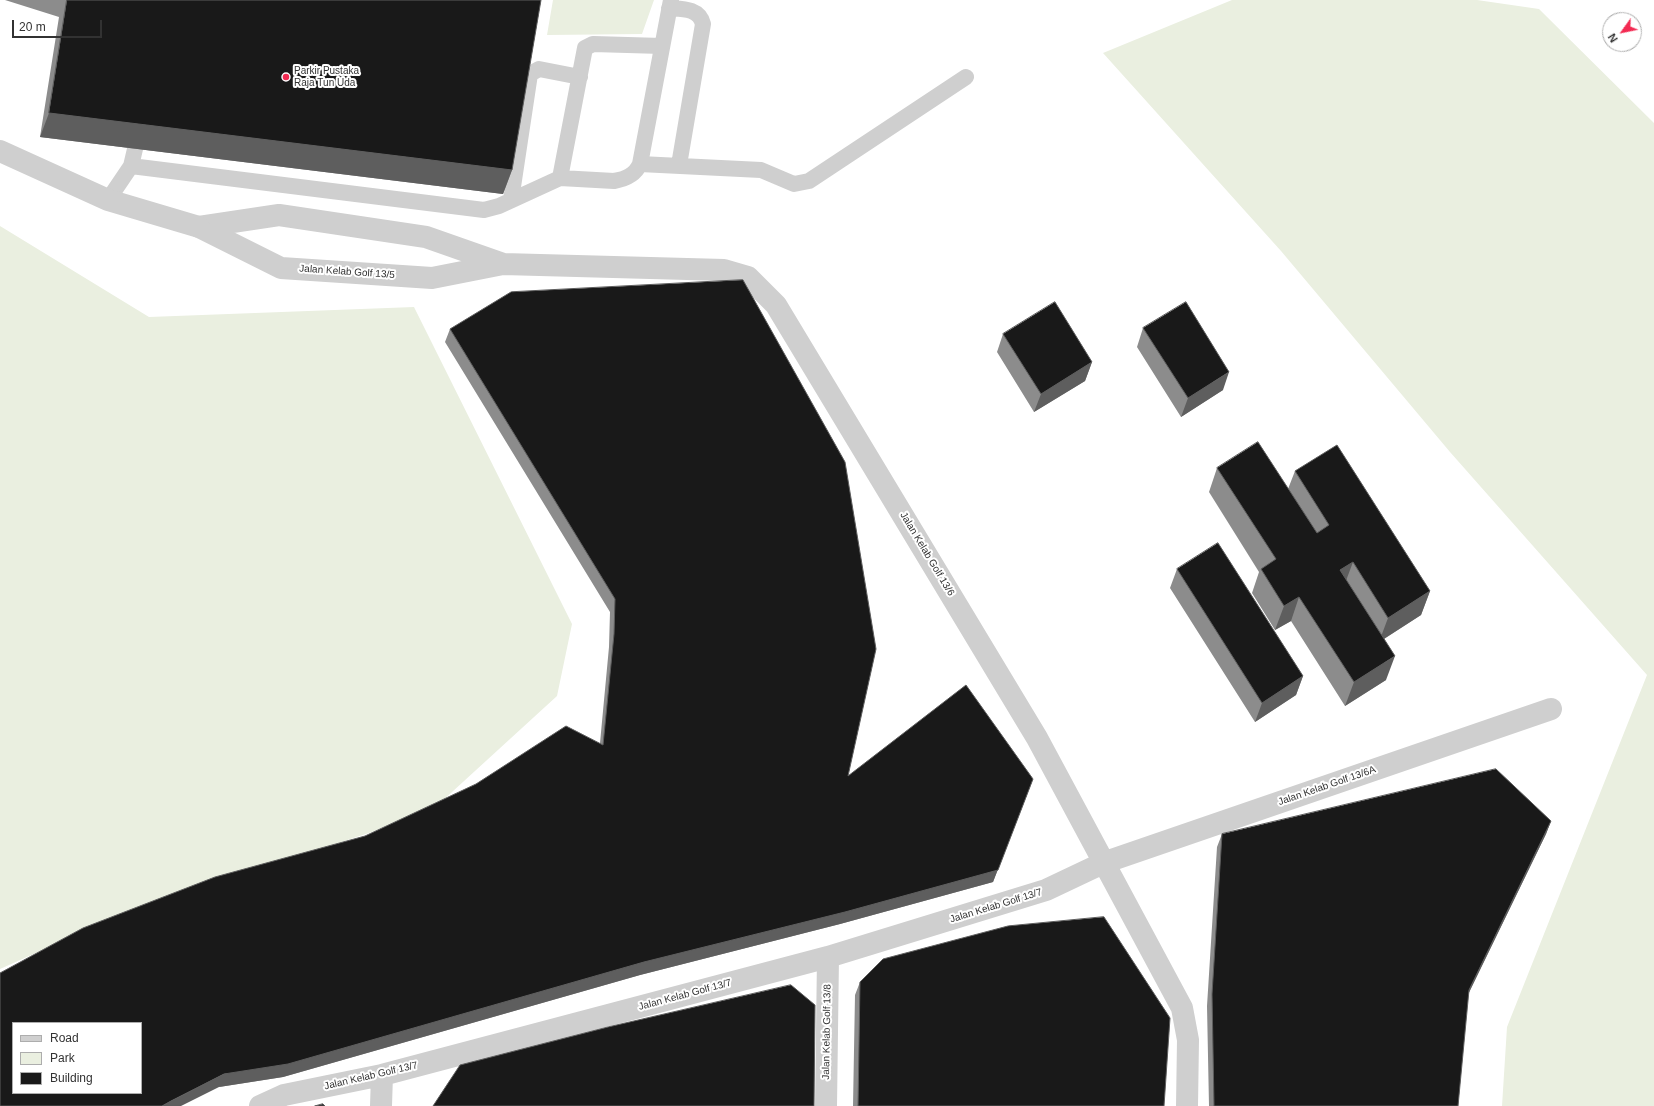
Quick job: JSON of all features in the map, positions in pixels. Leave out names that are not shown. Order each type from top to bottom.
[{"type":"street","name":"Jalan Kelab Golf 13/5","points":[[0,151],[108,200],[199,227],[281,268],[432,278],[503,264],[724,270]]},
{"type":"street","name":"Jalan Kelab Golf 13/5","points":[[199,227],[279,215],[426,237],[503,264]]},
{"type":"street","name":"Jalan Kelab Golf 13/6","points":[[724,270],[748,277],[776,305],[1037,738],[1182,1008],[1188,1040],[1187,1106]]},
{"type":"street","name":"Jalan Kelab Golf 13/6A","points":[[1103,862],[1551,709]]},
{"type":"street","name":"Jalan Kelab Golf 13/7","points":[[260,1106],[284,1095],[382,1075],[828,957],[1046,890],[1103,862]]},
{"type":"street","name":"Jalan Kelab Golf 13/8","points":[[826,1106],[828,957]]},
{"type":"street","points":[[381,1106],[382,1075]]},
{"type":"lane","points":[[131,166],[484,210],[511,200],[560,178],[614,181],[636,172],[640,164],[670,4],[692,10],[700,18],[703,24],[679,166]]},
{"type":"lane","points":[[560,178],[585,48],[593,44],[662,46]]},
{"type":"lane","points":[[511,200],[530,74],[539,68],[580,77]]},
{"type":"lane","points":[[640,164],[761,170],[794,184],[809,181],[966,77]]},
{"type":"lane","points":[[108,200],[131,166],[135,149]]},
{"type":"green space","points":[[553,0],[654,0],[642,34],[547,35]]},
{"type":"green space","points":[[1232,0],[1477,0],[1539,9],[1654,123],[1654,1106],[1502,1106],[1507,1027],[1647,675],[1450,452],[1281,251],[1103,53]]},
{"type":"green space","points":[[0,226],[149,317],[414,307],[572,624],[557,696],[440,803],[372,832],[130,911],[0,969]]},
{"type":"building","name":"Parkir Pustaka Raja Tun Uda","points":[[67,0],[541,0],[512,170],[49,113]]},
{"type":"building","points":[[743,280],[845,462],[876,649],[848,776],[966,685],[1033,779],[998,870],[845,912],[644,962],[288,1064],[224,1074],[162,1106],[0,1106],[0,973],[83,928],[215,877],[365,836],[476,784],[566,726],[603,745],[614,634],[615,599],[450,329],[511,292]]},
{"type":"building","points":[[1055,302],[1092,362],[1041,394],[1003,334]]},
{"type":"building","points":[[1186,302],[1229,372],[1188,398],[1143,328]]},
{"type":"building","points":[[1258,442],[1317,533],[1329,525],[1295,471],[1337,445],[1430,591],[1388,618],[1353,562],[1340,570],[1395,656],[1354,682],[1299,597],[1284,606],[1261,569],[1276,559],[1217,468]]},
{"type":"building","points":[[1218,543],[1303,676],[1262,703],[1177,569]]},
{"type":"building","points":[[1496,769],[1551,821],[1469,990],[1458,1106],[1214,1106],[1212,994],[1222,834]]},
{"type":"building","points":[[1104,917],[1170,1018],[1164,1106],[858,1106],[860,982],[883,959],[1008,926]]},
{"type":"building","points":[[791,985],[815,1005],[814,1106],[433,1106],[460,1065],[608,1027]]},
{"type":"place","name":"Parkir Pustaka Raja Tun Uda","points":[[286,77]]}]
